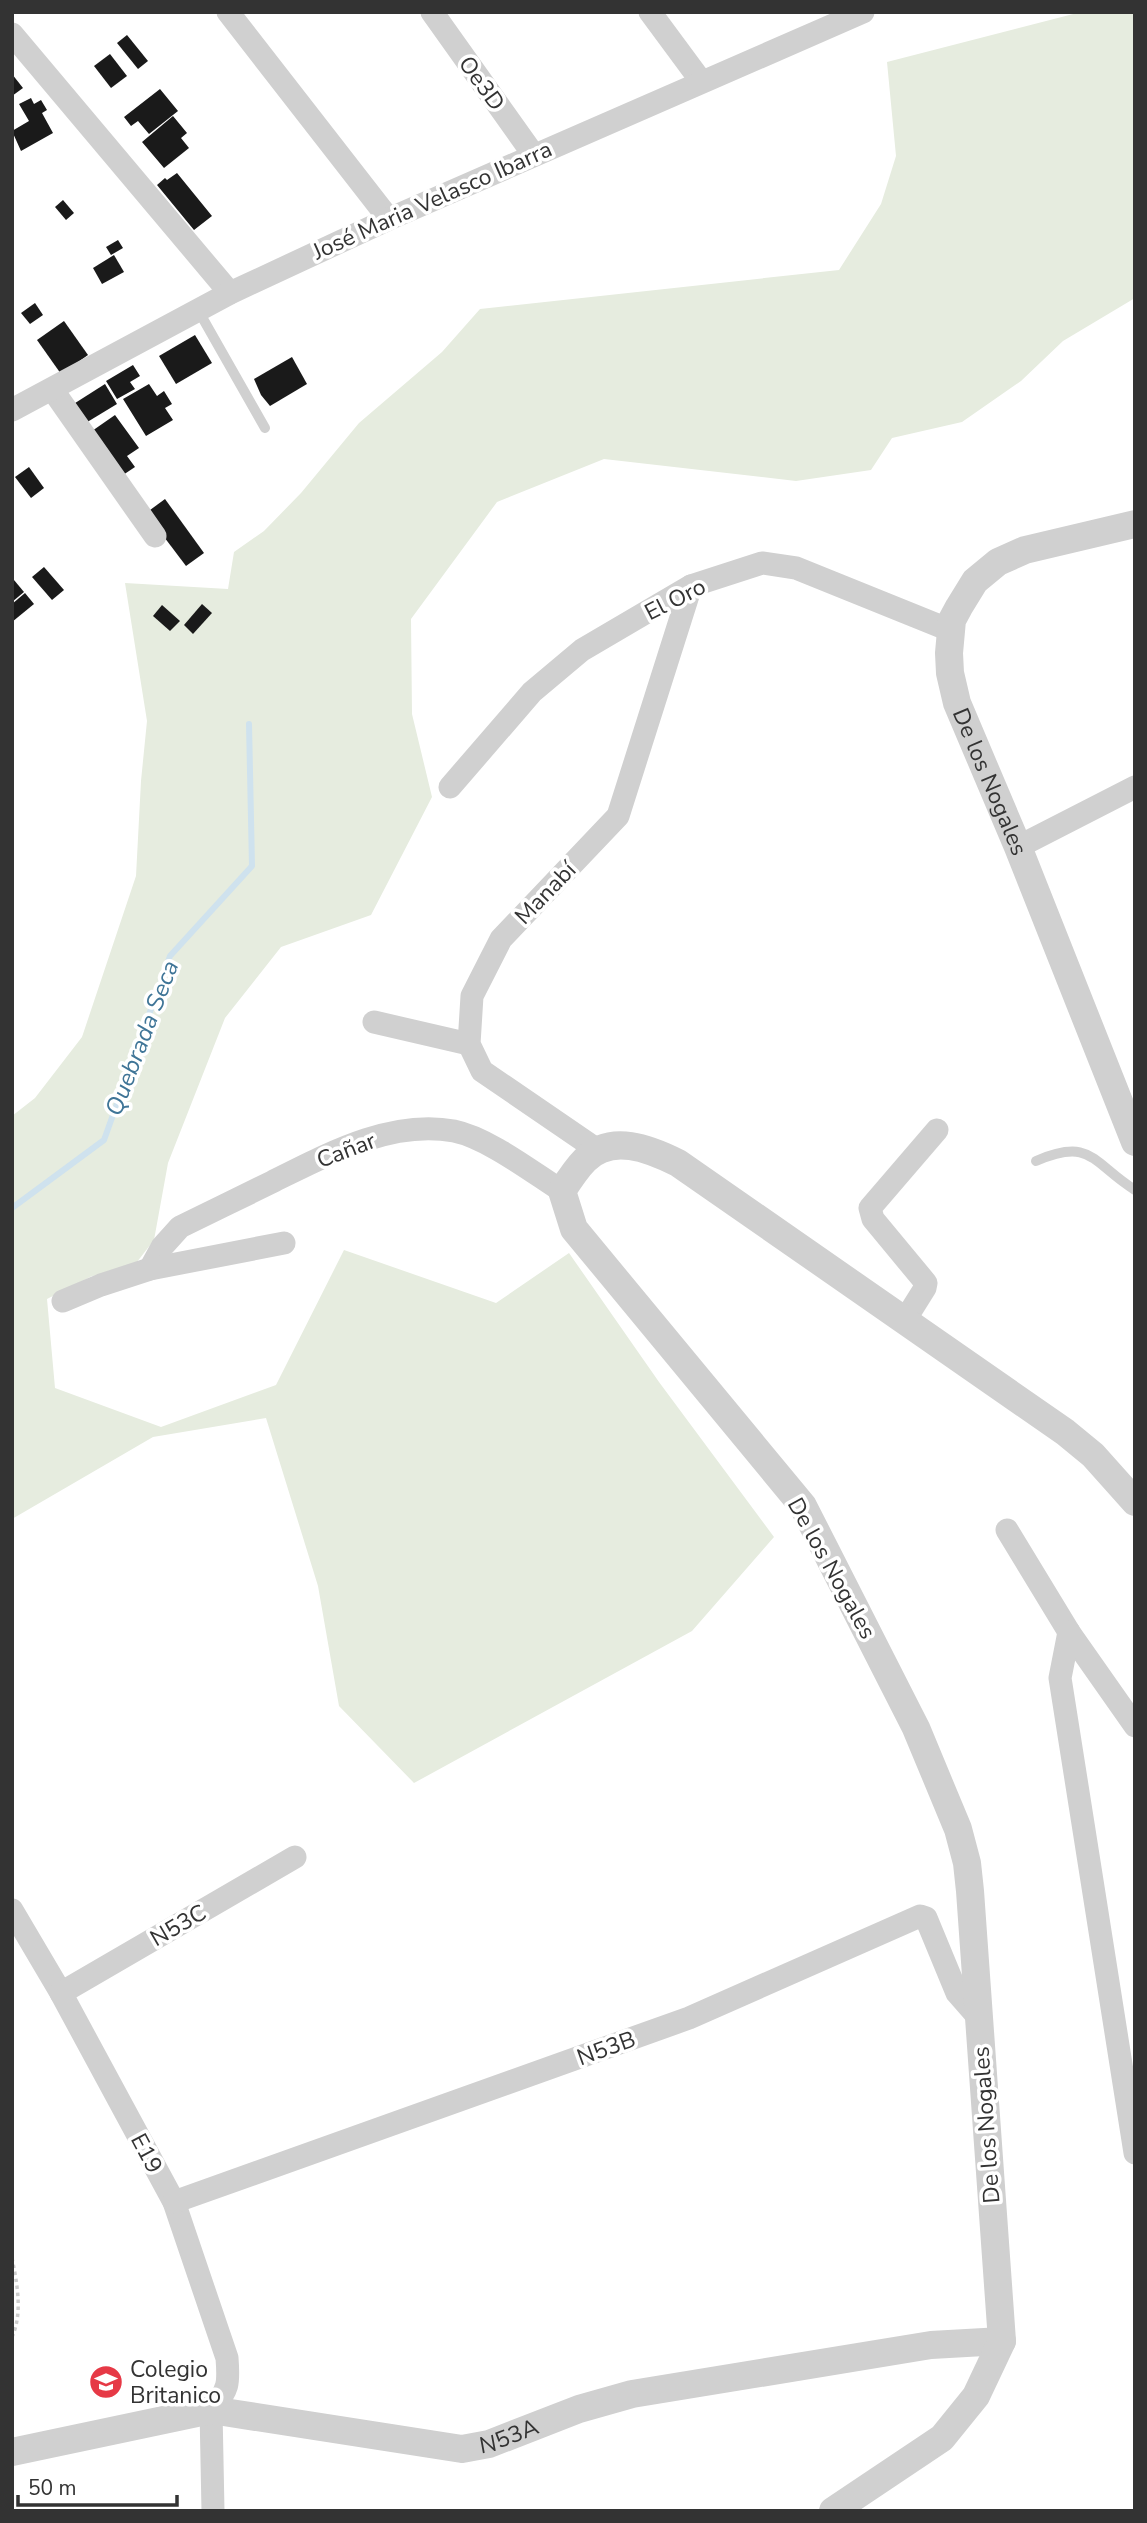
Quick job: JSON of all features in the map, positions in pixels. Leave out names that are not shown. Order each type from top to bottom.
[{"type":"street","points":[[228,12],[388,219]]},
{"type":"street","name":"Oe3D","points":[[432,12],[533,154]]},
{"type":"street","points":[[650,12],[701,81]]},
{"type":"street","name":"José Maria Velasco Ibarra","points":[[12,410],[230,293],[533,154],[858,13]]},
{"type":"street","points":[[12,34],[230,293]]},
{"type":"street","points":[[52,389],[155,536]]},
{"type":"street","name":"De los Nogales","points":[[1135,524],[1025,550],[998,562],[981,576],[967,593],[952,620],[948,653],[957,702],[1018,847],[1135,1142]]},
{"type":"street","name":"El Oro","points":[[450,787],[531,692],[582,650],[691,586],[762,563],[796,568],[952,631]]},
{"type":"street","name":"Manabí","points":[[468,1044],[472,996],[501,940],[618,816],[691,586]]},
{"type":"street","points":[[1018,847],[1135,787]]},
{"type":"street","points":[[374,1022],[468,1044],[482,1071],[599,1151]]},
{"type":"street","name":"Cañar","points":[[150,1269],[162,1247],[180,1227],[334,1152],[395,1132],[435,1130],[455,1132],[478,1139],[562,1191]]},
{"type":"street","points":[[905,1320],[926,1283],[873,1219],[870,1208],[937,1130]]},
{"type":"street","points":[[562,1191],[587,1157],[618,1146],[636,1146],[678,1163],[1084,1447],[1135,1502]]},
{"type":"street","name":"De los Nogales","points":[[562,1191],[574,1229],[803,1506],[916,1728],[958,1829],[967,1863],[1002,2341],[976,2396],[942,2438],[832,2511]]},
{"type":"street","points":[[63,1301],[150,1269],[284,1243]]},
{"type":"street","points":[[1007,1530],[1069,1632],[1135,1726]]},
{"type":"street","points":[[1069,1632],[1060,1678],[1135,2153]]},
{"type":"street","name":"N53C","points":[[61,1993],[295,1857]]},
{"type":"street","name":"E19","points":[[12,1910],[61,1993],[174,2202],[227,2358],[229,2384],[221,2400],[211,2410]]},
{"type":"street","name":"N53B","points":[[174,2202],[689,2018],[920,1916],[926,1918],[957,1993],[978,2017]]},
{"type":"street","points":[[1114,2021],[1135,2056]]},
{"type":"street","name":"N53A","points":[[12,2452],[211,2410],[463,2449],[489,2444],[579,2409],[632,2394],[931,2345],[1002,2341]]},
{"type":"street","points":[[211,2410],[213,2511]]},
{"type":"lane","points":[[198,310],[265,428]]},
{"type":"lane","points":[[1036,1161],[1058,1152],[1080,1151],[1093,1157],[1135,1190]]},
{"type":"path","points":[[12,2258],[18,2286],[18,2311],[12,2337]]},
{"type":"shaded area","points":[[1081,12],[1135,12],[1135,298],[1063,341],[1021,381],[962,422],[892,438],[871,470],[796,481],[604,459],[497,502],[411,619],[412,714],[432,797],[371,915],[281,947],[225,1018],[168,1163],[154,1240],[130,1271],[92,1276],[47,1299],[55,1388],[161,1427],[276,1385],[344,1250],[496,1303],[569,1253],[659,1382],[774,1537],[692,1631],[414,1783],[339,1706],[318,1586],[266,1418],[153,1437],[12,1519],[12,1116],[35,1098],[82,1037],[136,876],[147,721],[125,583],[228,589],[234,552],[264,531],[301,493],[359,423],[442,352],[480,309],[839,270],[881,204],[896,156],[887,62]]},
{"type":"building","points":[[127,35],[148,61],[138,69],[117,43]]},
{"type":"building","points":[[110,54],[127,76],[111,88],[94,66]]},
{"type":"building","points":[[12,74],[23,88],[12,96]]},
{"type":"building","points":[[160,89],[178,111],[149,134],[138,121],[131,126],[124,117]]},
{"type":"building","points":[[31,98],[34,104],[41,100],[47,110],[42,113],[53,133],[21,151],[12,131],[29,121],[19,104]]},
{"type":"building","points":[[173,116],[187,133],[181,138],[189,148],[164,168],[142,142]]},
{"type":"building","points":[[177,173],[212,216],[194,230],[157,185]]},
{"type":"building","points":[[63,200],[74,213],[66,220],[55,207]]},
{"type":"building","points":[[118,240],[123,248],[111,255],[106,247]]},
{"type":"building","points":[[114,255],[124,272],[102,284],[93,268]]},
{"type":"building","points":[[35,303],[43,315],[30,324],[21,313]]},
{"type":"building","points":[[64,321],[88,355],[61,374],[37,340]]},
{"type":"building","points":[[195,335],[212,363],[176,384],[159,356]]},
{"type":"building","points":[[292,357],[307,384],[270,406],[261,395],[254,379]]},
{"type":"building","points":[[133,365],[140,376],[130,382],[135,389],[117,399],[106,381]]},
{"type":"building","points":[[105,384],[117,404],[84,424],[72,405]]},
{"type":"building","points":[[149,384],[157,396],[164,391],[172,404],[165,408],[173,420],[146,436],[123,399]]},
{"type":"building","points":[[115,415],[139,448],[127,456],[135,467],[123,475],[92,431]]},
{"type":"building","points":[[29,467],[44,488],[31,498],[15,477]]},
{"type":"building","points":[[165,499],[204,553],[186,566],[146,513]]},
{"type":"building","points":[[44,567],[64,590],[52,600],[32,577]]},
{"type":"building","points":[[12,581],[24,592],[12,602]]},
{"type":"building","points":[[25,593],[34,604],[12,622],[12,604]]},
{"type":"building","points":[[202,604],[212,613],[193,634],[184,625]]},
{"type":"building","points":[[162,605],[180,621],[170,631],[153,616]]},
{"type":"waterway","name":"Quebrada Seca","points":[[12,1208],[104,1140],[170,956],[252,866],[249,724]]},
{"type":"place","name":"Colegio Britanico","points":[[106,2382]]}]
